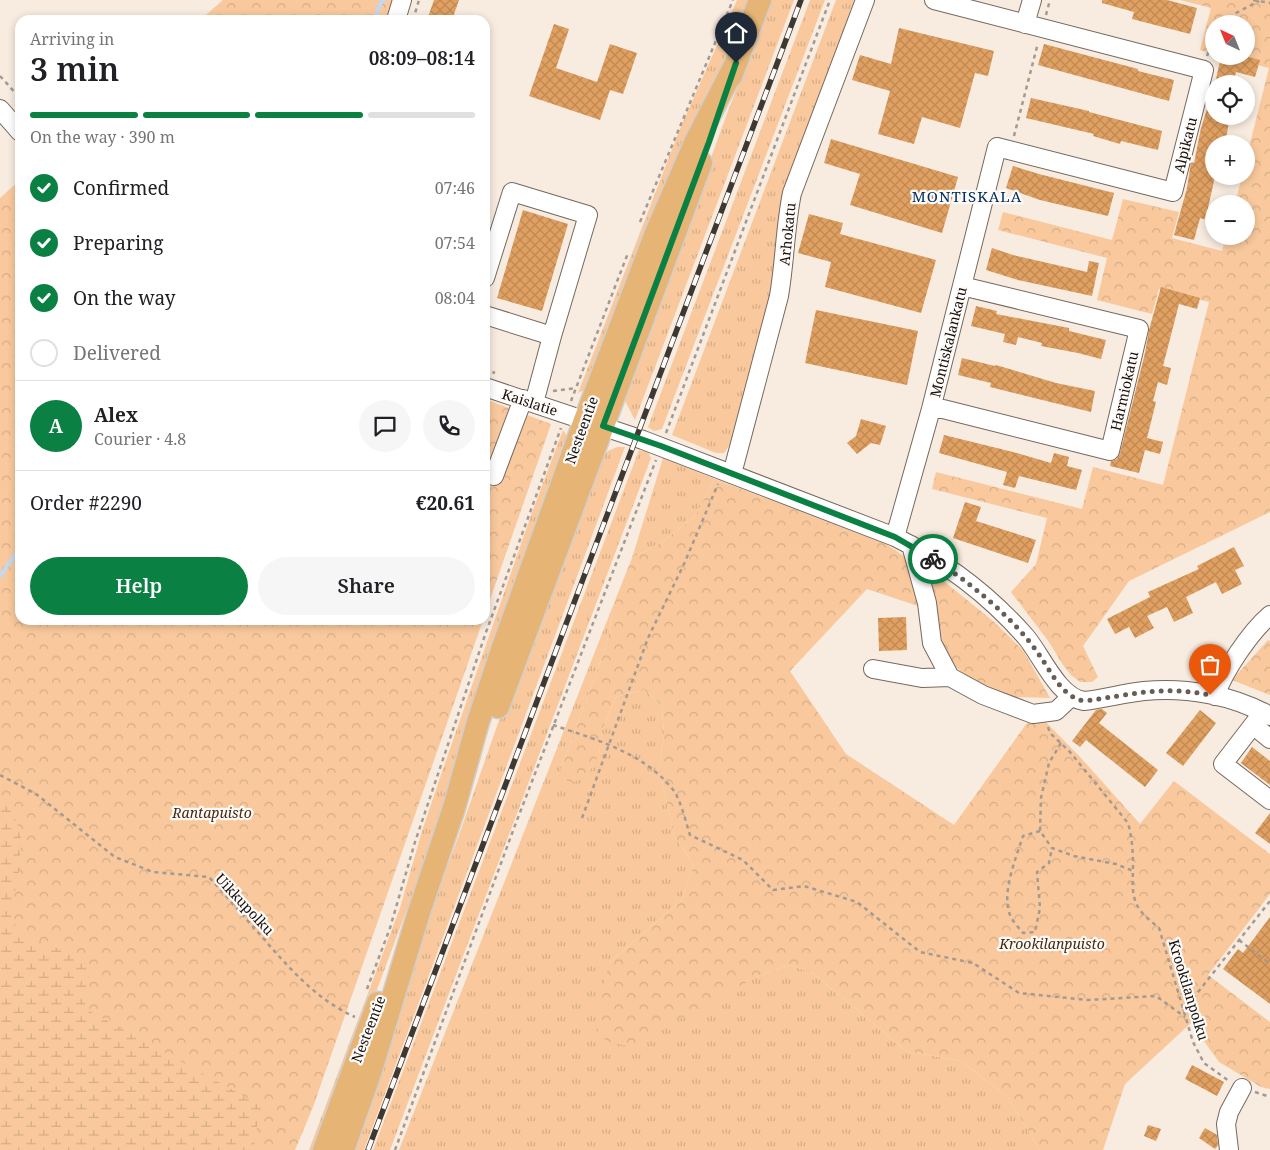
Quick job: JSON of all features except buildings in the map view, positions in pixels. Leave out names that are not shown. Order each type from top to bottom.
[{"type":"main road","name":"Nesteentie","points":[[343,1150],[370,1073],[454,808],[491,727],[585,420],[656,233],[695,143],[736,63],[760,0]]},
{"type":"main road","name":"Nesteentie","points":[[324,1150],[383,989],[420,912]]},
{"type":"street","points":[[398,15],[402,0]]},
{"type":"street","name":"Arhokatu","points":[[728,473],[779,296],[783,273],[787,216],[792,193],[865,0]]},
{"type":"street","points":[[934,0],[1204,70]]},
{"type":"street","points":[[1026,24],[1032,0]]},
{"type":"street","name":"Alpikatu","points":[[997,147],[1173,192],[1204,70]]},
{"type":"street","points":[[0,109],[15,126]]},
{"type":"street","name":"Montiskalankatu","points":[[903,541],[931,408],[997,147]]},
{"type":"street","points":[[490,262],[512,192],[588,214],[552,336],[528,401],[494,476]]},
{"type":"street","name":"Harmiokatu","points":[[931,408],[943,409],[1110,451],[1139,329],[962,286]]},
{"type":"street","points":[[490,317],[552,336]]},
{"type":"street","name":"Kaislatie","points":[[490,389],[661,446],[903,541],[960,577],[1008,618],[1039,654],[1060,686],[1071,697]]},
{"type":"street","points":[[903,541],[928,604],[932,643],[950,677]]},
{"type":"street","points":[[1215,696],[1229,668],[1250,638],[1270,615]]},
{"type":"street","points":[[873,669],[922,678],[950,677],[983,694],[1032,714],[1056,712],[1071,697],[1084,701],[1143,691],[1194,692],[1238,702],[1262,718],[1270,738]]},
{"type":"street","points":[[1262,718],[1223,764],[1270,800]]},
{"type":"street","points":[[1229,1150],[1226,1124],[1229,1112],[1242,1088]]},
{"type":"path","points":[[414,15],[419,0]]},
{"type":"path","points":[[395,1150],[553,725],[830,0]]},
{"type":"path","points":[[1253,0],[1270,2]]},
{"type":"path","points":[[1233,15],[1259,1]]},
{"type":"path","points":[[1204,70],[1206,65]]},
{"type":"path","points":[[0,76],[15,92]]},
{"type":"path","points":[[490,624],[585,420]]},
{"type":"path","points":[[582,818],[648,638],[728,473]]},
{"type":"path","points":[[366,993],[390,928],[415,842],[490,625]]},
{"type":"path","name":"Krookilanpolku","points":[[1056,712],[1048,720],[1047,726],[1050,733],[1117,807],[1128,823],[1132,836],[1132,884],[1137,906],[1159,928],[1193,1042],[1204,1063],[1230,1082],[1270,1097]]},
{"type":"path","points":[[553,725],[609,744],[648,764],[675,792],[690,835],[743,860],[773,890],[804,886],[857,902],[920,952],[973,963],[1019,994],[1088,1000],[1156,996],[1185,1017]]},
{"type":"path","points":[[1061,743],[1049,763],[1041,798],[1040,831],[1052,848],[1074,856],[1116,864],[1133,872]]},
{"type":"path","name":"Uikkupolku","points":[[0,775],[36,794],[115,857],[153,872],[209,877],[290,968],[318,996],[339,1010],[356,1018],[360,1010]]},
{"type":"path","points":[[1040,831],[1022,836],[1007,892],[1010,917],[1023,933],[1035,932],[1040,908],[1037,872],[1049,862],[1052,848]]},
{"type":"path","points":[[1183,1011],[1270,901]]},
{"type":"path","points":[[1239,940],[1270,964]]},
{"type":"green space","points":[[223,0],[394,0],[390,15],[206,15]]},
{"type":"green space","points":[[737,0],[748,0],[593,383],[578,393],[680,129]]},
{"type":"green space","points":[[771,0],[794,0],[635,420],[625,401],[626,391],[728,111]]},
{"type":"green space","points":[[810,0],[825,0],[662,429],[654,431],[648,427]]},
{"type":"green space","points":[[836,0],[854,0],[785,196],[775,286],[732,442],[724,453],[716,453],[672,435]]},
{"type":"green space","points":[[1180,0],[1270,0],[1270,512],[1129,581],[1083,646],[1098,677],[1092,682],[1080,682],[1063,665],[1049,642],[1011,592],[1036,564],[1047,518],[932,489],[936,472],[1082,509],[1093,467],[1163,485],[1209,302],[1159,289],[1152,314],[1097,300],[1107,258],[998,230],[1003,212],[1112,240],[1123,199],[1179,212],[1172,238],[1222,251],[1224,245],[1255,245],[1255,195],[1237,195],[1240,185],[1255,185],[1255,135],[1252,135],[1269,68],[1255,64],[1255,15],[1209,15],[1211,8]]},
{"type":"green space","points":[[1205,31],[1205,51],[1200,50]]},
{"type":"green space","name":"Rantapuisto","points":[[15,184],[15,625],[481,625],[313,1107],[295,1150],[0,1150],[0,198]]},
{"type":"green space","points":[[490,401],[551,424],[490,600]]},
{"type":"green space","points":[[563,430],[567,436],[569,446],[456,778],[317,1150],[309,1150],[400,908],[422,831],[442,772],[530,518]]},
{"type":"green space","points":[[617,447],[625,447],[364,1150],[351,1150],[420,940],[497,726],[601,457]]},
{"type":"green space","points":[[639,450],[648,452],[651,458],[390,1150],[373,1150]]},
{"type":"green space","points":[[663,458],[715,479],[695,516],[661,543],[632,558]]},
{"type":"green space","name":"Krookilanpuisto","points":[[715,479],[886,544],[907,558],[924,608],[867,589],[790,671],[846,754],[954,825],[1027,723],[1038,714],[1081,758],[1140,824],[1174,781],[1270,854],[1270,894],[1208,975],[1270,1022],[1270,1089],[1261,1087],[1219,1062],[1191,1023],[1125,1084],[1103,1150],[1040,1150],[1007,1096],[961,1061],[906,1051],[813,973],[789,965],[756,977],[631,1046],[611,1043],[596,1034],[600,995],[610,962],[681,901],[694,865],[674,836],[659,767],[664,735],[662,706],[644,690],[616,697],[602,730],[599,754],[587,777],[569,783],[560,772],[606,646],[616,598],[632,558],[661,543],[695,516]]},
{"type":"green space","points":[[930,570],[993,621],[1023,650],[1050,698],[1014,697],[975,684],[947,659],[938,624]]},
{"type":"green space","points":[[616,598],[606,646],[560,772],[599,754],[602,730],[616,697],[644,690],[662,706],[664,735],[659,767],[674,836],[694,865],[681,901],[610,962],[756,977],[789,965],[813,973],[906,1051],[961,1061],[1007,1096],[1040,1150],[399,1150]]},
{"type":"green space","points":[[1268,640],[1270,641],[1270,695],[1232,680]]},
{"type":"green space","points":[[0,796],[9,807],[21,832],[20,866],[12,908],[17,932],[69,952],[90,966],[88,993],[84,1008],[260,1105],[254,1150],[0,1150]]},
{"type":"waterway","points":[[377,15],[380,4],[384,0]]},
{"type":"waterway","points":[[0,576],[15,555]]},
{"type":"railway","points":[[368,1150],[801,0]]},
{"type":"way so far","points":[[933,559],[960,577],[1008,618],[1039,654],[1060,686],[1077,700],[1094,700],[1143,691],[1168,690],[1210,695]]},
{"type":"district","name":"MONTISKALA","points":[[967,196]]},
{"type":"route","points":[[736,63],[709,142],[603,426],[661,446],[895,537],[933,559]]}]
